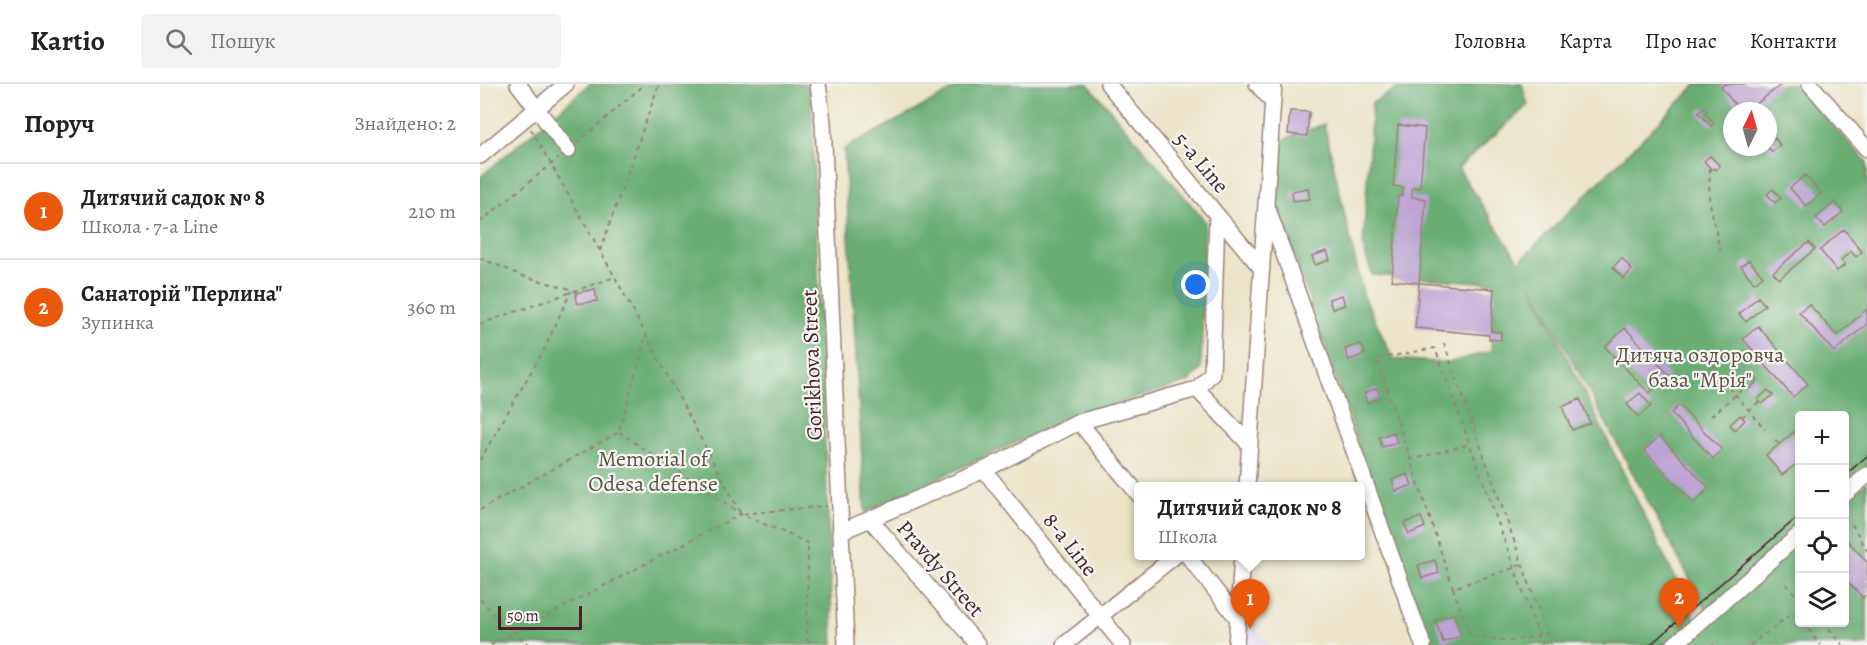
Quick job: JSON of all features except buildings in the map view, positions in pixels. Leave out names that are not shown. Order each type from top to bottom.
[{"type":"street","points":[[518,84],[531,113],[568,150]]},
{"type":"street","points":[[480,156],[566,84]]},
{"type":"street","name":"Gorikhova Street","points":[[818,84],[824,122],[846,645]]},
{"type":"street","name":"5-a Line","points":[[1108,84],[1262,269]]},
{"type":"street","points":[[1257,84],[1273,102]]},
{"type":"street","points":[[1247,482],[1274,84]]},
{"type":"street","points":[[1810,84],[1867,149]]},
{"type":"street","points":[[1266,204],[1365,482]]},
{"type":"street","points":[[840,532],[984,470],[1080,422],[1197,389],[1212,372],[1217,215]]},
{"type":"street","points":[[1197,389],[1250,445]]},
{"type":"street","points":[[1080,422],[1134,489]]},
{"type":"street","name":"8-a Line","points":[[984,470],[1123,645]]},
{"type":"street","points":[[1849,491],[1867,475]]},
{"type":"street","points":[[1365,482],[1423,645]]},
{"type":"street","name":"Pravdy Street","points":[[870,519],[978,645]]},
{"type":"street","points":[[1674,645],[1795,538]]},
{"type":"street","points":[[1064,645],[1169,560]]},
{"type":"street","points":[[1192,560],[1238,619]]},
{"type":"street","points":[[1236,645],[1242,560]]},
{"type":"path","points":[[600,251],[659,84]]},
{"type":"path","points":[[531,113],[600,251],[741,514]]},
{"type":"path","points":[[1710,168],[1709,198],[1720,251]]},
{"type":"path","points":[[480,258],[524,276],[572,290]]},
{"type":"path","points":[[480,324],[572,290],[615,277]]},
{"type":"path","points":[[480,460],[545,348],[572,290]]},
{"type":"path","points":[[480,510],[619,432],[646,335]]},
{"type":"path","points":[[1444,343],[1551,645]]},
{"type":"path","points":[[1539,636],[1511,641],[1470,636],[1377,359],[1435,348],[1470,444],[1514,568],[1539,636],[1542,645]]},
{"type":"path","points":[[1700,353],[1766,429]]},
{"type":"path","points":[[1712,367],[1722,360]]},
{"type":"path","points":[[1718,392],[1727,384]]},
{"type":"path","points":[[1711,416],[1746,386]]},
{"type":"path","points":[[1742,417],[1760,401]]},
{"type":"path","points":[[619,432],[741,514],[807,543],[807,638],[810,645]]},
{"type":"path","points":[[1775,440],[1779,444]]},
{"type":"path","points":[[1410,460],[1470,444]]},
{"type":"path","points":[[491,645],[741,514],[839,505]]},
{"type":"path","points":[[1852,524],[1867,551]]},
{"type":"path","points":[[1453,588],[1521,564]]},
{"type":"path","points":[[1786,584],[1795,594]]},
{"type":"path","points":[[480,599],[500,621],[529,645]]},
{"type":"path","points":[[1750,645],[1794,612]]},
{"type":"path","points":[[1807,627],[1820,645]]},
{"type":"path","points":[[1827,627],[1843,645]]},
{"type":"shaded area","points":[[1245,614],[1269,645],[1242,645]]},
{"type":"green space","name":"Memorial of Odesa defense","points":[[590,84],[809,84],[833,645],[480,645],[480,177]]},
{"type":"green space","points":[[964,84],[1088,84],[1205,221],[1201,370],[1188,382],[1072,417],[865,512],[844,149]]},
{"type":"green space","name":"Дитяча оздоровча база \"Мрія\"","points":[[1405,84],[1522,84],[1528,105],[1458,168],[1519,262],[1697,84],[1794,84],[1867,162],[1867,470],[1849,486],[1849,411],[1795,411],[1795,533],[1707,611],[1531,284],[1696,621],[1669,645],[1426,645],[1276,202],[1280,141],[1324,124],[1363,294],[1393,359],[1448,363],[1491,351],[1494,283],[1372,275],[1363,247],[1372,103]]},
{"type":"green space","points":[[1867,482],[1867,645],[1681,645],[1795,545],[1795,627],[1849,627],[1849,498]]},
{"type":"tram line","points":[[1849,472],[1867,456]]},
{"type":"tram line","points":[[1650,645],[1795,519]]},
{"type":"place","name":"Санаторій \"Перлина\"","points":[[1679,628]]},
{"type":"place","name":"Дитячий садок № 8","points":[[1250,629]]}]
